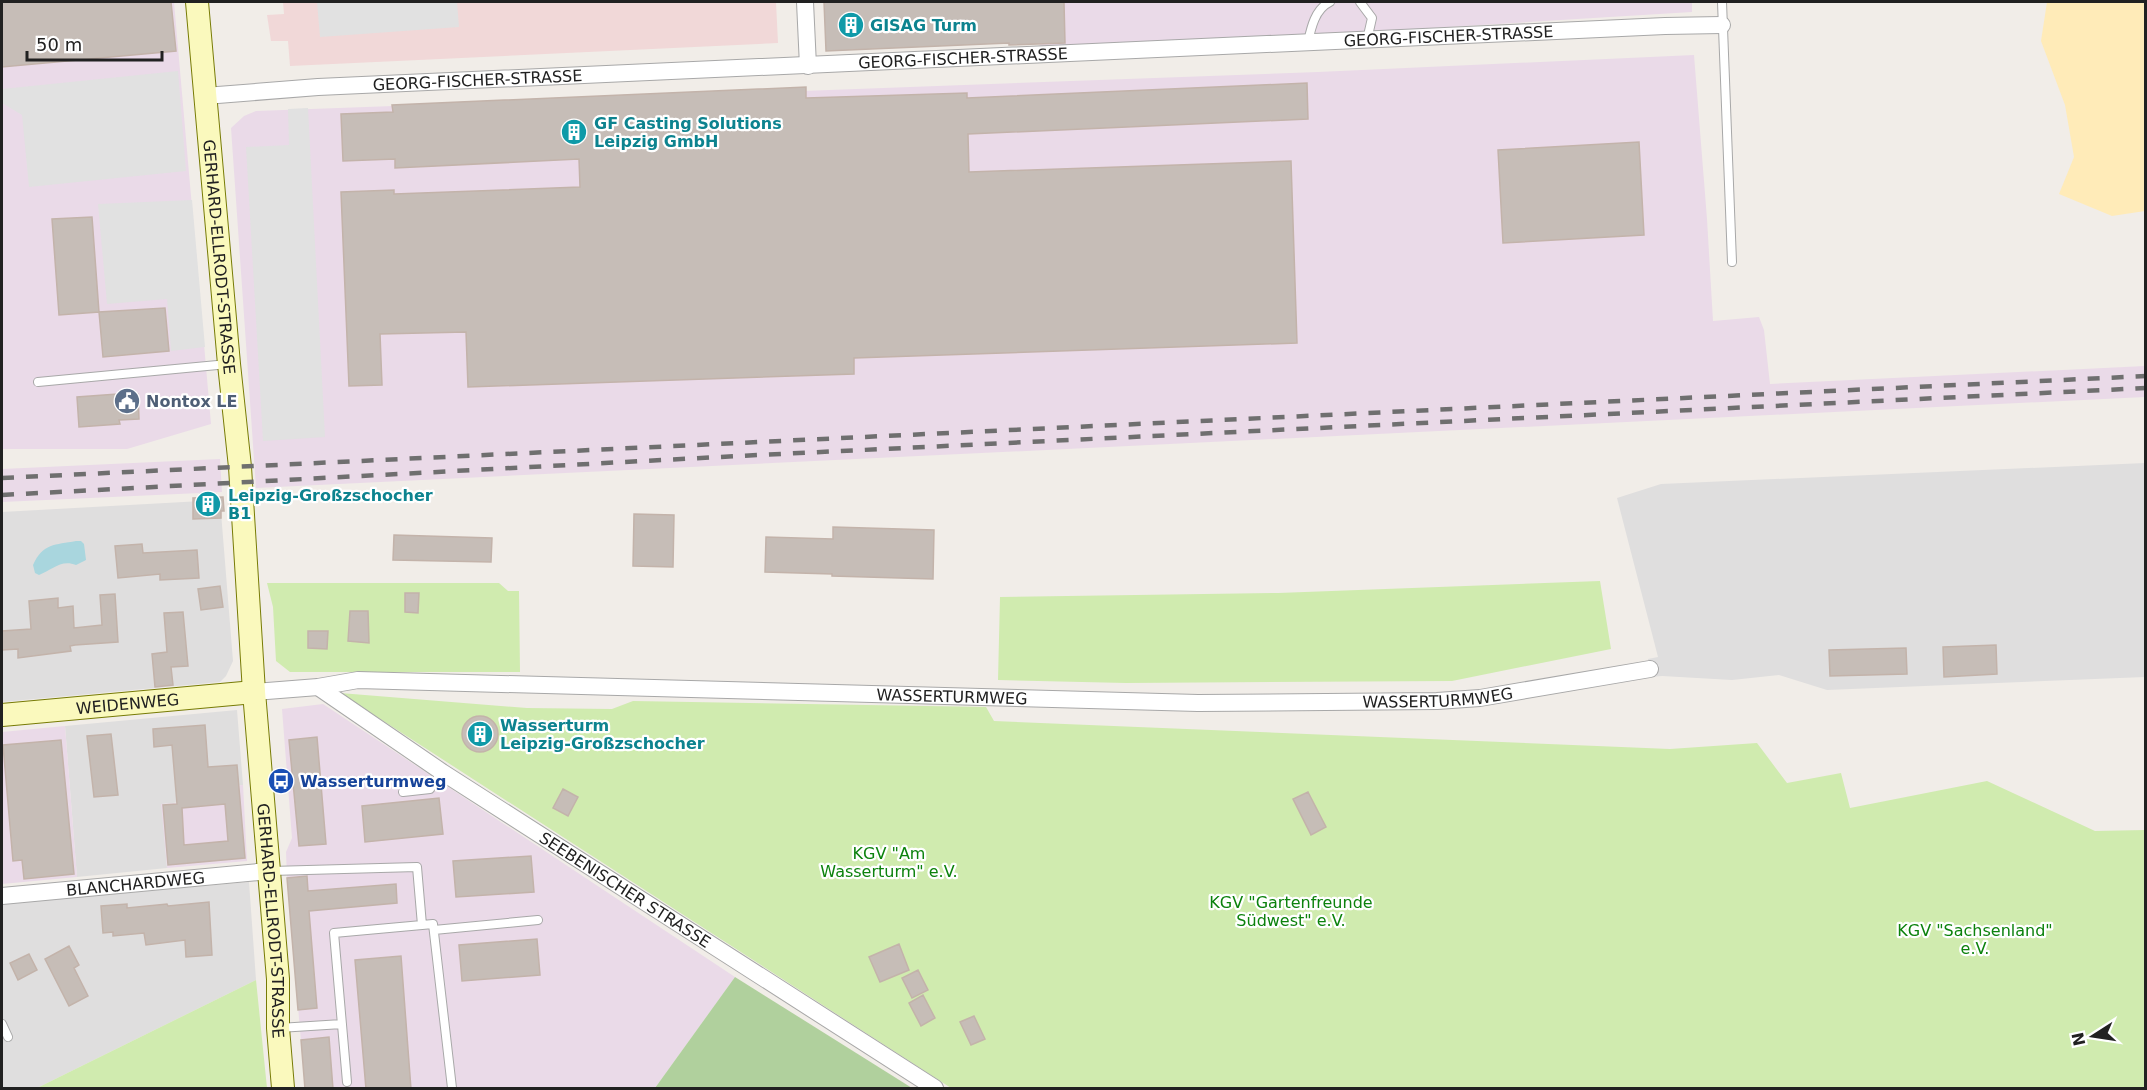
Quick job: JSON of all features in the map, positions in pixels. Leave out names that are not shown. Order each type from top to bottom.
[{"type":"main road","name":"GERHARD-ELLRODT-STRASSE","points":[[197,2],[240,467],[254,693],[278,979],[278,1028],[283,1089]]},
{"type":"main road","name":"WEIDENWEG","points":[[2,716],[254,693]]},
{"type":"street","points":[[805,2],[808,66]]},
{"type":"street","name":"GEORG-FISCHER-STRASSE","points":[[204,96],[318,87],[1654,26],[1722,25]]},
{"type":"street","name":"WASSERTURMWEG","points":[[254,693],[318,687],[358,680],[1190,702],[1437,701],[1480,698],[1650,669]]},
{"type":"street","name":"SEEBENISCHER STRASSE","points":[[318,687],[442,772],[935,1089]]},
{"type":"street","name":"BLANCHARDWEG","points":[[2,896],[269,871]]},
{"type":"lane","points":[[1308,42],[1311,24],[1326,3],[1330,2]]},
{"type":"lane","points":[[1360,2],[1372,18],[1367,40]]},
{"type":"lane","points":[[1722,2],[1732,262]]},
{"type":"lane","points":[[38,382],[229,364]]},
{"type":"lane","points":[[403,792],[430,789],[442,772]]},
{"type":"lane","points":[[269,871],[417,867],[422,924]]},
{"type":"lane","points":[[434,930],[538,920]]},
{"type":"lane","points":[[347,1082],[334,933],[433,924],[452,1089]]},
{"type":"lane","points":[[2,1024],[8,1037]]},
{"type":"lane","points":[[278,1028],[342,1024]]},
{"type":"shaded area","points":[[2,2],[174,2],[211,424],[127,449],[2,449]]},
{"type":"shaded area","points":[[283,2],[776,2],[778,43],[290,66],[288,41],[271,41],[267,15],[284,14]]},
{"type":"shaded area","points":[[317,2],[457,2],[459,27],[320,37]]},
{"type":"shaded area","points":[[1038,2],[1692,2],[1692,12],[1040,52]]},
{"type":"shaded area","points":[[1694,55],[1713,321],[1759,317],[1764,330],[1770,384],[2145,366],[2145,397],[256,488],[231,128],[244,116],[256,111],[1318,72]]},
{"type":"shaded area","points":[[178,71],[186,171],[29,187],[22,115],[2,103],[2,89]]},
{"type":"shaded area","points":[[308,108],[325,437],[263,441],[246,147],[289,145],[288,109]]},
{"type":"shaded area","points":[[192,200],[205,347],[171,351],[167,299],[107,304],[98,204]]},
{"type":"shaded area","points":[[220,459],[222,492],[2,502],[2,469]]},
{"type":"shaded area","points":[[2145,463],[2145,677],[1827,690],[1779,675],[1732,680],[1651,677],[1648,659],[1658,657],[1617,498],[1661,484]]},
{"type":"shaded area","points":[[220,500],[233,661],[226,676],[220,682],[2,702],[2,512]]},
{"type":"shaded area","points":[[323,704],[735,977],[655,1088],[305,1088],[287,878],[286,852],[292,838],[282,709]]},
{"type":"shaded area","points":[[237,710],[243,785],[202,789],[201,800],[162,804],[167,868],[77,877],[65,726]]},
{"type":"shaded area","points":[[65,726],[77,877],[2,884],[2,732]]},
{"type":"shaded area","points":[[243,785],[247,861],[167,868],[161,804],[201,801],[201,789]]},
{"type":"shaded area","points":[[249,882],[256,980],[37,1088],[2,1088],[2,904]]},
{"type":"green space","points":[[1600,581],[1611,649],[1452,681],[1126,683],[998,680],[1000,597],[1278,593]]},
{"type":"green space","points":[[267,583],[499,583],[508,591],[519,591],[520,672],[290,672],[276,661],[273,607]]},
{"type":"green space","points":[[340,693],[527,708],[612,709],[633,701],[986,707],[994,721],[1670,749],[1757,743],[1787,783],[1841,773],[1850,808],[1987,781],[2095,831],[2145,830],[2145,1088],[951,1088]]},
{"type":"green space","points":[[735,977],[912,1088],[655,1088]]},
{"type":"green space","points":[[256,980],[267,1088],[37,1088]]},
{"type":"sand","points":[[2047,2],[2145,2],[2145,211],[2112,216],[2059,194],[2074,157],[2065,105],[2041,41]]},
{"type":"water","points":[[76,541],[84,544],[86,560],[76,565],[61,564],[39,575],[35,573],[33,565],[45,549]]},
{"type":"building","points":[[2,2],[171,2],[176,51],[2,67]]},
{"type":"building","points":[[824,2],[1064,2],[1065,43],[1009,45],[1009,43],[826,51]]},
{"type":"building","points":[[1307,83],[1308,119],[968,134],[969,172],[1291,161],[1297,343],[854,358],[854,374],[468,387],[466,332],[380,334],[382,385],[349,386],[341,192],[394,190],[394,194],[580,187],[579,159],[395,168],[395,159],[343,161],[341,114],[393,112],[392,105],[806,87],[806,98],[967,93],[967,98]]},
{"type":"building","points":[[1639,142],[1644,235],[1503,243],[1498,150]]},
{"type":"building","points":[[92,217],[99,312],[59,315],[52,219]]},
{"type":"building","points":[[165,308],[169,351],[103,357],[99,312]]},
{"type":"building","points":[[117,394],[117,396],[138,394],[139,419],[119,420],[120,424],[79,427],[77,397]]},
{"type":"building","name":"Leipzig-Großzschocher B1","points":[[223,497],[224,511],[221,511],[221,518],[193,519],[193,498]]},
{"type":"building","points":[[634,514],[674,515],[673,567],[633,566]]},
{"type":"building","points":[[833,527],[934,530],[933,579],[765,572],[766,537],[833,539]]},
{"type":"building","points":[[394,535],[492,538],[491,562],[393,560]]},
{"type":"building","points":[[142,544],[143,553],[197,550],[199,578],[160,580],[160,574],[118,578],[115,546]]},
{"type":"building","points":[[220,586],[223,607],[201,610],[198,589]]},
{"type":"building","points":[[405,593],[419,593],[418,613],[405,612]]},
{"type":"building","points":[[115,594],[118,642],[75,645],[70,646],[71,651],[18,658],[18,649],[2,650],[2,631],[31,629],[29,601],[58,598],[58,608],[73,606],[74,628],[102,625],[100,595]]},
{"type":"building","points":[[350,611],[368,611],[369,643],[348,641]]},
{"type":"building","points":[[183,612],[188,666],[171,667],[173,685],[155,687],[152,654],[167,652],[164,613]]},
{"type":"building","points":[[308,631],[328,631],[327,649],[308,648]]},
{"type":"building","points":[[1996,645],[1997,674],[1944,677],[1943,647]]},
{"type":"building","points":[[1906,648],[1907,674],[1830,676],[1829,650]]},
{"type":"building","name":"Wasserturm Leipzig-Großzschocher","points":[[480,716],[493,721],[498,734],[493,747],[480,752],[467,747],[462,734],[467,721]]},
{"type":"building","points":[[205,725],[208,767],[237,765],[245,858],[168,865],[163,805],[177,804],[172,745],[154,747],[153,729]],"holes":[[[225,804],[228,841],[184,845],[182,808]]]},
{"type":"building","points":[[111,734],[118,795],[94,797],[87,736]]},
{"type":"building","points":[[317,737],[326,844],[299,846],[289,740]]},
{"type":"building","points":[[61,740],[74,874],[24,879],[22,860],[13,861],[3,745]]},
{"type":"building","points":[[563,789],[578,797],[568,816],[553,808]]},
{"type":"building","points":[[1308,792],[1326,827],[1311,835],[1293,799]]},
{"type":"building","points":[[439,798],[443,834],[365,842],[362,806]]},
{"type":"building","points":[[531,856],[534,892],[456,897],[453,861]]},
{"type":"building","points":[[307,876],[308,891],[396,884],[397,903],[309,911],[317,1008],[298,1010],[287,878]]},
{"type":"building","points":[[209,902],[212,955],[186,957],[185,940],[146,945],[144,933],[113,936],[113,932],[103,933],[101,906],[127,904],[127,908]]},
{"type":"building","points":[[537,939],[540,975],[462,981],[459,945]]},
{"type":"building","points":[[899,944],[909,970],[880,982],[869,957]]},
{"type":"building","points":[[69,946],[79,965],[74,968],[88,996],[69,1006],[45,959]]},
{"type":"building","points":[[29,954],[37,970],[18,980],[10,963]]},
{"type":"building","points":[[401,956],[411,1089],[366,1089],[355,960]]},
{"type":"building","points":[[918,970],[928,990],[912,998],[902,978]]},
{"type":"building","points":[[923,995],[935,1018],[921,1026],[909,1003]]},
{"type":"building","points":[[974,1016],[985,1039],[971,1045],[960,1022]]},
{"type":"building","points":[[329,1037],[333,1089],[305,1089],[301,1040]]},
{"type":"railway","points":[[2,478],[2146,376]]},
{"type":"railway","points":[[2,495],[738,456],[2146,388]]},
{"type":"place","name":"GISAG Turm","points":[[851,25]]},
{"type":"place","name":"GF Casting Solutions Leipzig GmbH","points":[[574,132]]},
{"type":"place","name":"Nontox LE","points":[[127,401]]},
{"type":"place","name":"Leipzig-Großzschocher B1","points":[[208,504]]},
{"type":"place","name":"Wasserturm Leipzig-Großzschocher","points":[[480,734]]},
{"type":"place","name":"Wasserturmweg","points":[[281,781]]},
{"type":"park label","name":"KGV \"Am Wasserturm\" e.V.","points":[[889,862]]},
{"type":"park label","name":"KGV \"Gartenfreunde Südwest\" e.V.","points":[[1291,911]]},
{"type":"park label","name":"KGV \"Sachsenland\" e.V.","points":[[1975,939]]}]
